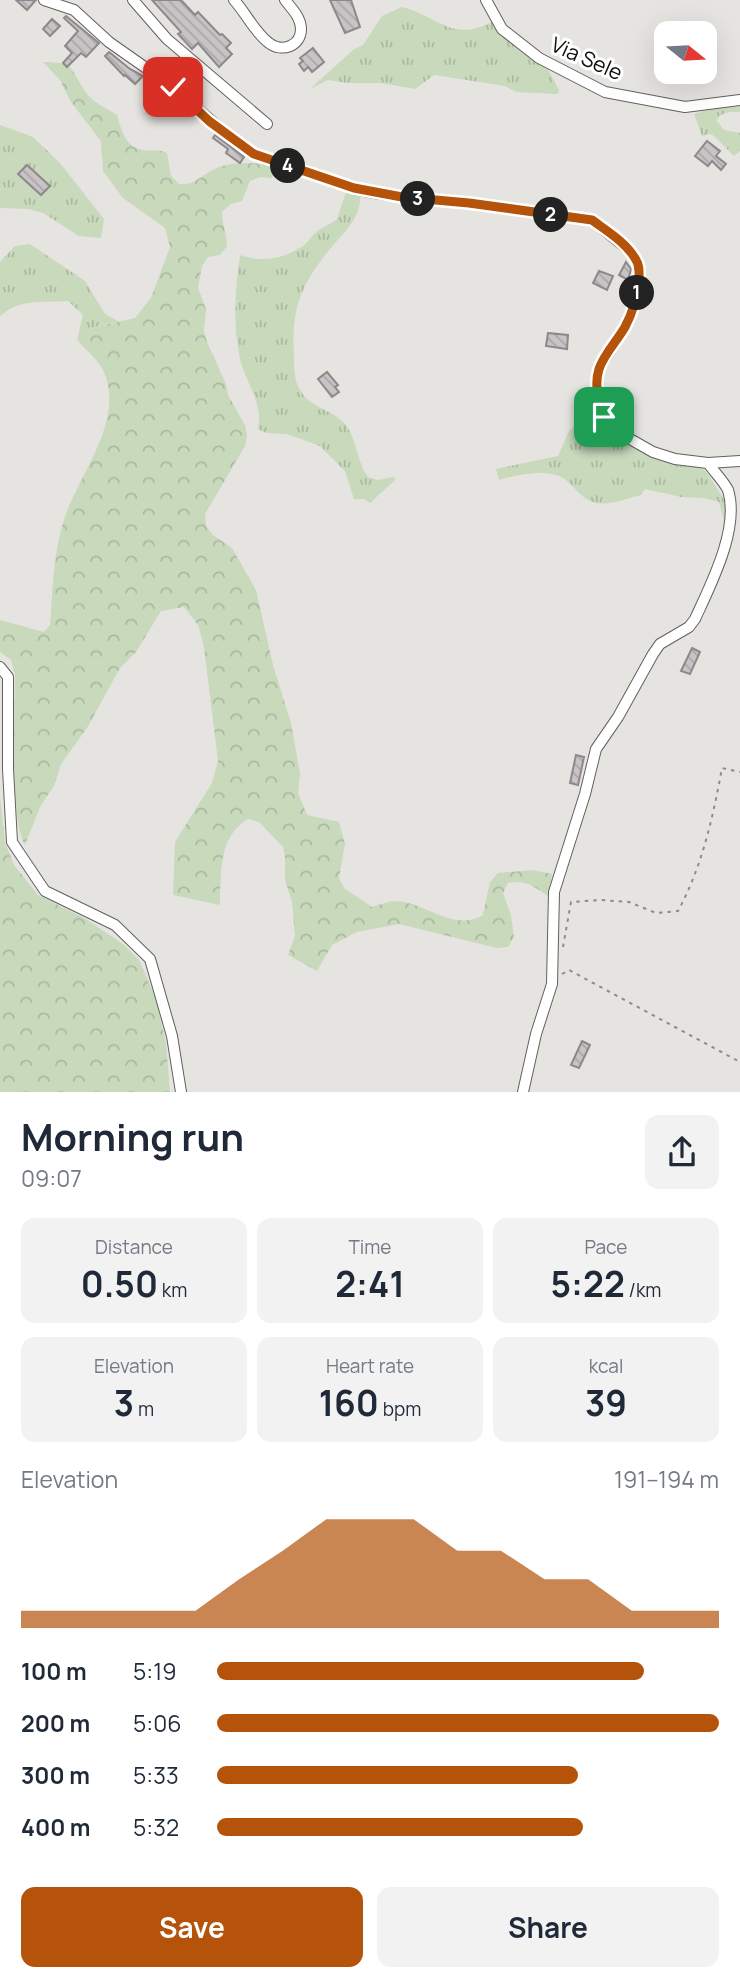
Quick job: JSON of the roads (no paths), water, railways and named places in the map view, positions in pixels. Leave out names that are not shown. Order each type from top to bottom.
[{"type":"street","points":[[44,0],[74,10],[109,42],[173,87],[209,121],[254,154],[367,191],[592,220],[629,250],[639,269],[634,307],[625,327],[599,368],[598,401],[604,417],[616,431],[653,452],[675,459],[708,463],[740,461]]},
{"type":"street","points":[[133,0],[167,39],[267,124]]},
{"type":"street","points":[[234,0],[268,43],[279,49],[290,47],[299,39],[301,29],[298,16],[285,0]]},
{"type":"street","name":"Via Sele","points":[[486,0],[502,29],[539,58],[604,92],[685,107],[740,100]]},
{"type":"street","points":[[523,1092],[536,1034],[552,984],[554,892],[585,794],[596,749],[618,717],[660,644],[689,627],[695,619],[729,544],[733,507],[727,489],[708,463]]},
{"type":"street","points":[[0,667],[8,677],[8,769],[12,842],[44,891],[116,925],[150,959],[172,1036],[181,1092]]}]
